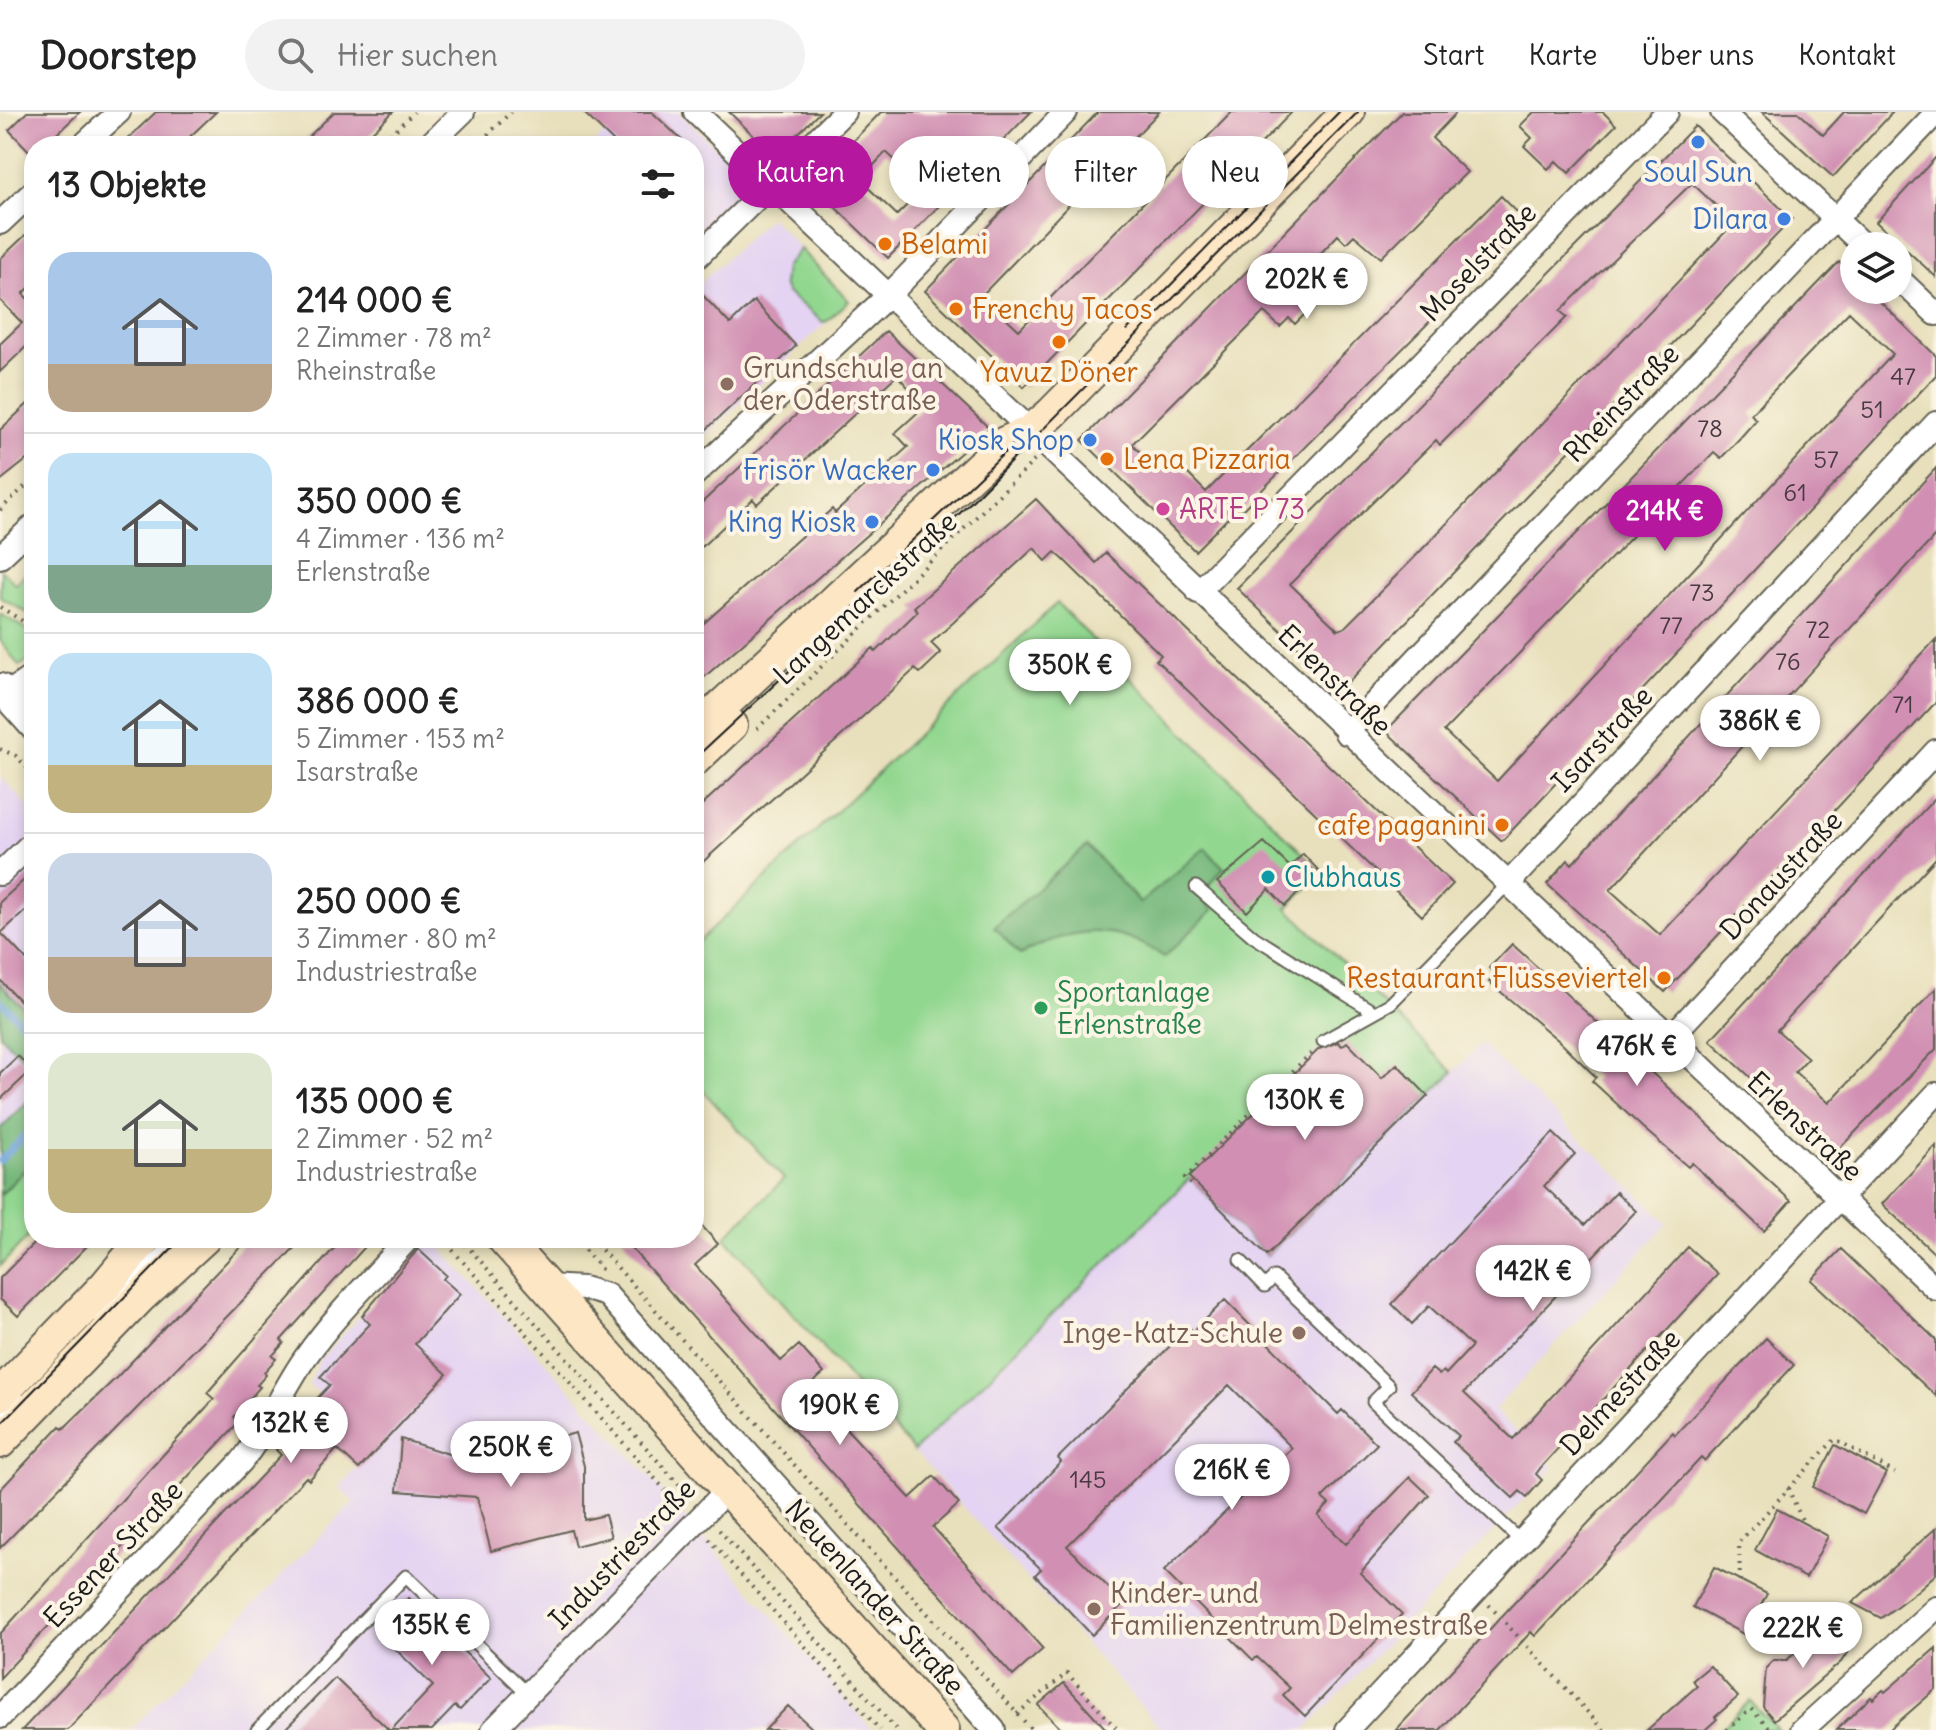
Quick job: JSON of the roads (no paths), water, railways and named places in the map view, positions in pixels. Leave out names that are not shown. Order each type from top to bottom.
[{"type":"main road","name":"Langemarckstraße","points":[[704,751],[1017,456],[1030,432],[1348,112]]},
{"type":"main road","name":"Langemarckstraße","points":[[704,723],[1005,443],[1030,432]]},
{"type":"main road","points":[[0,1395],[106,1285],[137,1248]]},
{"type":"main road","points":[[0,1442],[140,1297],[193,1248]]},
{"type":"main road","name":"Neuenlander Straße","points":[[512,1248],[943,1730]]},
{"type":"street","points":[[93,136],[119,112]]},
{"type":"street","points":[[438,136],[463,112]]},
{"type":"street","name":"Erlenstraße","points":[[695,112],[728,142]]},
{"type":"street","points":[[821,136],[844,112]]},
{"type":"street","points":[[704,466],[890,294],[1066,112]]},
{"type":"street","name":"Moselstraße","points":[[1198,592],[1667,112]]},
{"type":"street","points":[[1722,112],[1849,232]]},
{"type":"street","name":"Rheinstraße","points":[[1346,733],[1837,221],[1936,113]]},
{"type":"street","points":[[0,223],[24,200]]},
{"type":"street","points":[[704,250],[749,208]]},
{"type":"street","name":"Erlenstraße","points":[[799,208],[1346,733],[1936,1289]]},
{"type":"street","points":[[1912,291],[1936,314]]},
{"type":"street","name":"Isarstraße","points":[[1507,885],[1936,423]]},
{"type":"street","points":[[0,557],[24,534]]},
{"type":"street","points":[[24,680],[3,691],[24,715]]},
{"type":"street","name":"Donaustraße","points":[[1669,1039],[1936,751]]},
{"type":"street","points":[[0,874],[24,851]]},
{"type":"street","name":"Delmestraße","points":[[1347,1730],[1936,1094]]},
{"type":"street","name":"Essener Straße","points":[[0,1717],[241,1462],[263,1435],[303,1361],[323,1334],[400,1248]]},
{"type":"street","name":"Neuenlander Straße","points":[[546,1286],[583,1288],[607,1295],[994,1730]]},
{"type":"street","name":"Industriestraße","points":[[493,1730],[728,1489]]},
{"type":"street","points":[[1802,1730],[1936,1608]]},
{"type":"lane","points":[[1323,1041],[1391,1003],[1507,885]]},
{"type":"lane","points":[[1196,887],[1254,937],[1374,1012]]},
{"type":"lane","points":[[86,1329],[166,1248]]},
{"type":"lane","points":[[1240,1260],[1265,1286],[1274,1277],[1389,1386],[1373,1402],[1522,1543]]},
{"type":"lane","points":[[0,1417],[32,1384]]},
{"type":"lane","points":[[257,1730],[406,1576],[528,1694]]},
{"type":"waterway","points":[[0,1000],[24,1025]]},
{"type":"waterway","points":[[0,1161],[24,1136]]},
{"type":"tram line","points":[[1127,330],[1339,112]]},
{"type":"tram line","points":[[704,750],[959,514],[1358,112]]},
{"type":"tram line","points":[[858,592],[1020,438]]},
{"type":"tram line","points":[[0,1425],[172,1248]]},
{"type":"place","name":"Soul Sun","points":[[1698,142]]},
{"type":"place","name":"Dilara","points":[[1784,219]]},
{"type":"place","name":"Belami","points":[[885,244]]},
{"type":"place","name":"Frenchy Tacos","points":[[956,309]]},
{"type":"place","name":"Yavuz Döner","points":[[1059,342]]},
{"type":"place","name":"Grundschule an der Oderstraße","points":[[727,384]]},
{"type":"place","name":"Kiosk Shop","points":[[1090,440]]},
{"type":"place","name":"Lena Pizzaria","points":[[1107,459]]},
{"type":"place","name":"Frisör Wacker","points":[[933,470]]},
{"type":"place","name":"ARTE P 73","points":[[1163,509]]},
{"type":"place","name":"King Kiosk","points":[[872,522]]},
{"type":"place","name":"cafe paganini","points":[[1502,825]]},
{"type":"place","name":"Clubhaus","points":[[1268,877]]},
{"type":"place","name":"Restaurant Flüsseviertel","points":[[1664,978]]},
{"type":"place","name":"Sportanlage Erlenstraße","points":[[1041,1008]]},
{"type":"place","name":"Inge-Katz-Schule","points":[[1299,1333]]},
{"type":"place","name":"Kinder- und Familienzentrum Delmestraße","points":[[1094,1609]]}]
